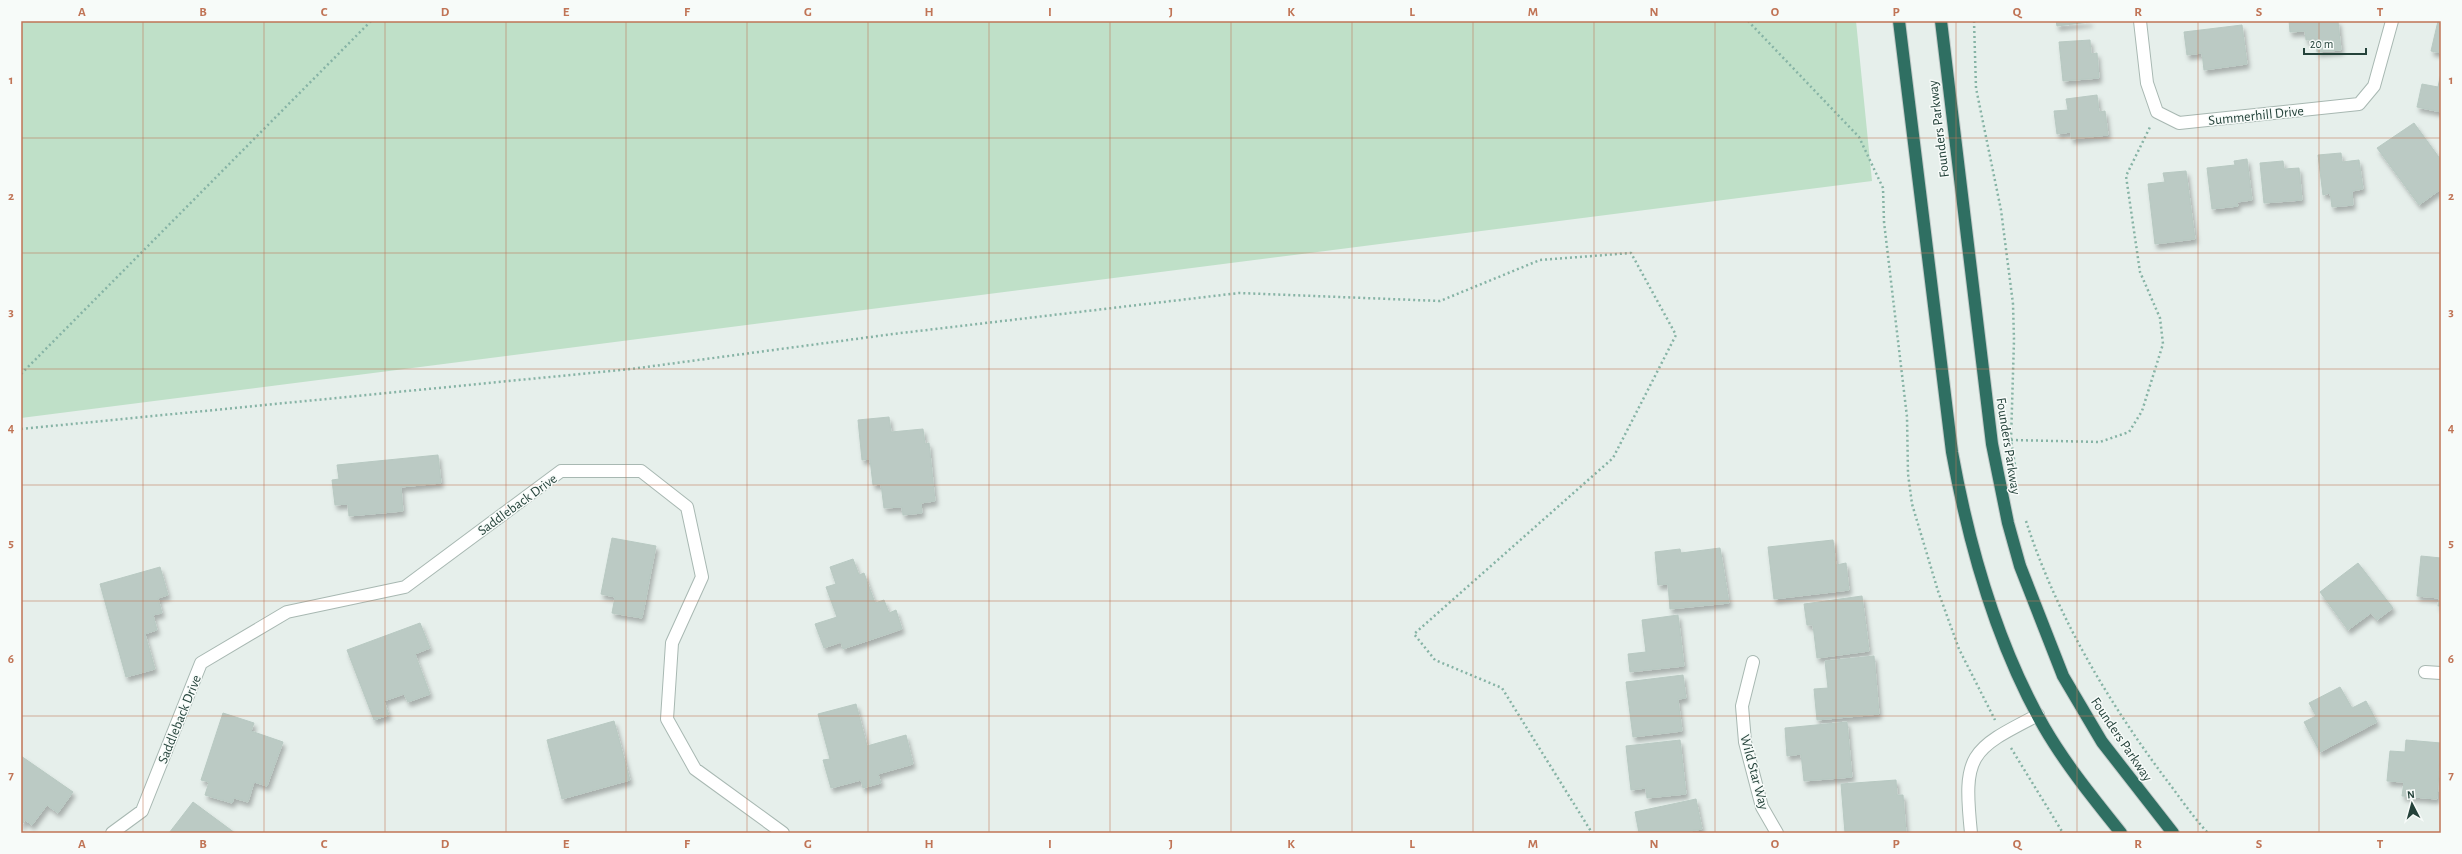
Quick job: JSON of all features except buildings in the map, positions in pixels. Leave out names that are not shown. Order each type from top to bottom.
[{"type":"highway","name":"Founders Parkway","points":[[1899,21],[1952,452],[1959,489],[1984,586],[2011,659],[2038,715],[2068,764],[2121,833]]},
{"type":"highway","name":"Founders Parkway","points":[[1941,21],[1992,444],[2008,523],[2020,566],[2063,676],[2102,742],[2173,833]]},
{"type":"street","points":[[2140,21],[2147,82],[2157,112]]},
{"type":"street","name":"Summerhill Drive","points":[[2157,112],[2180,124],[2359,104],[2374,86],[2392,21]]},
{"type":"street","name":"Saddleback Drive","points":[[112,833],[142,811],[201,663],[286,612],[405,587],[561,472],[640,472],[687,507],[702,577],[672,643],[666,719],[695,769],[783,833]]},
{"type":"street","name":"Wild Star Way","points":[[1753,662],[1742,706],[1745,742],[1762,807],[1777,833]]},
{"type":"street","points":[[2425,672],[2441,673]]},
{"type":"street","points":[[1971,833],[1968,781],[1972,764],[1979,750],[2002,733],[2038,715]]},
{"type":"path","points":[[21,374],[371,21]]},
{"type":"path","points":[[1748,21],[1859,137],[1884,188],[1884,222],[1907,417],[1908,474],[1912,504],[1938,591],[1959,649],[1981,697],[2063,833]]},
{"type":"path","points":[[1974,21],[1976,88],[2000,210],[2012,304],[2014,340],[2012,440],[2016,472]]},
{"type":"path","points":[[2012,440],[2100,442],[2129,432],[2142,411],[2163,344],[2160,318],[2140,272],[2126,176],[2157,112]]},
{"type":"path","points":[[21,429],[631,369],[893,334],[1239,293],[1440,301],[1540,260],[1631,253],[1676,335],[1613,458],[1414,634],[1435,660],[1502,688],[1592,833]]},
{"type":"path","points":[[2025,516],[2040,565],[2058,603],[2115,707],[2129,730],[2208,833]]},
{"type":"green space","points":[[21,21],[1856,21],[1872,181],[21,418]]}]
